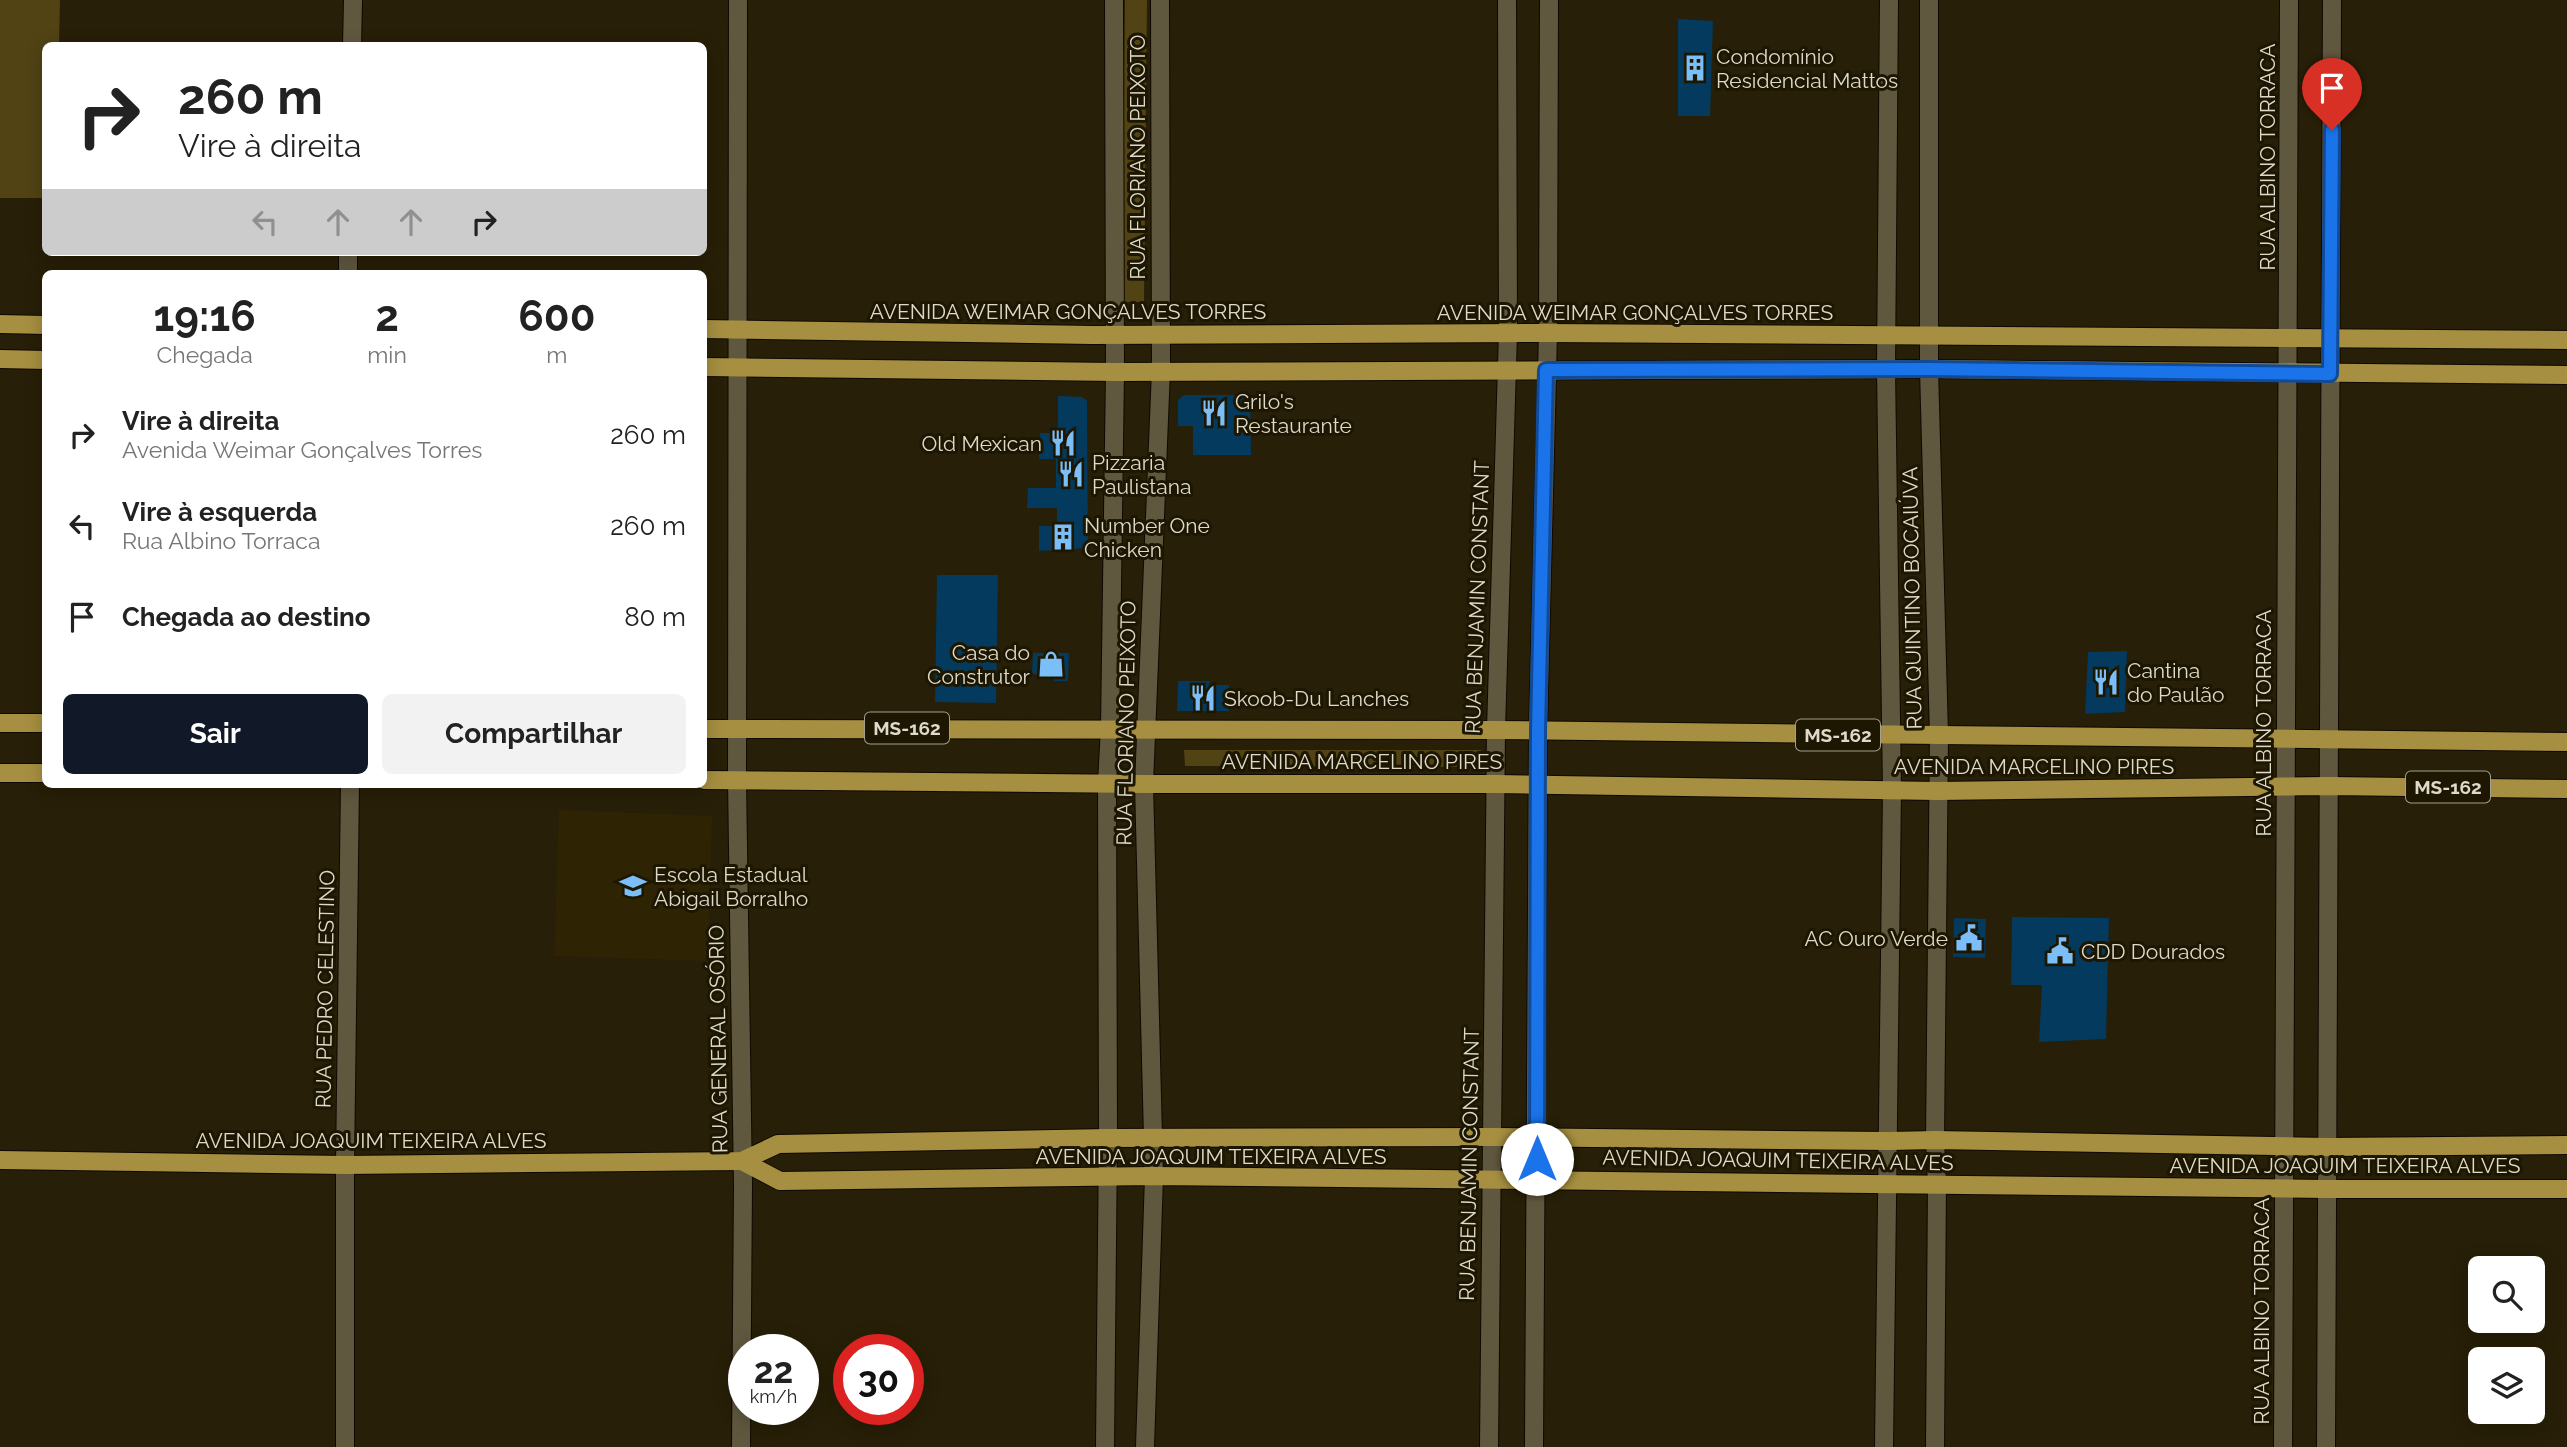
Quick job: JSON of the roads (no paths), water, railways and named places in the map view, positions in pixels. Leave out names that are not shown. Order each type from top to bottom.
[{"type":"main road","points":[[0,324],[42,324]]},
{"type":"main road","name":"AVENIDA WEIMAR GONÇALVES TORRES","points":[[707,329],[1161,336],[1548,333],[2567,340]]},
{"type":"main road","points":[[0,359],[42,360]]},
{"type":"main road","points":[[707,368],[1115,372],[1929,369],[2567,375]]},
{"type":"main road","points":[[0,723],[42,723]]},
{"type":"main road","name":"AVENIDA MARCELINO PIRES","points":[[707,729],[1496,730],[2567,742]]},
{"type":"main road","points":[[0,773],[42,773]]},
{"type":"main road","name":"AVENIDA MARCELINO PIRES","points":[[707,780],[1539,784],[1937,791],[2329,786],[2567,789]]},
{"type":"main road","name":"AVENIDA JOAQUIM TEIXEIRA ALVES","points":[[0,1160],[345,1165],[742,1161],[778,1144],[1108,1138],[1492,1136],[2328,1147],[2567,1145]]},
{"type":"main road","name":"AVENIDA JOAQUIM TEIXEIRA ALVES","points":[[742,1161],[780,1181],[1154,1176],[2328,1189],[2567,1189]]},
{"type":"street","points":[[352,42],[353,0]]},
{"type":"street","name":"RUA GENERAL OSÓRIO","points":[[738,0],[740,368],[737,780],[742,1161],[741,1447]]},
{"type":"street","name":"RUA FLORIANO PEIXOTO","points":[[1105,1447],[1107,783],[1115,372],[1114,0]]},
{"type":"street","name":"RUA FLORIANO PEIXOTO","points":[[1145,1447],[1154,1176],[1144,784],[1161,370],[1160,0]]},
{"type":"street","name":"RUA BENJAMIN CONSTANT","points":[[1489,1447],[1496,730],[1508,333],[1507,0]]},
{"type":"street","points":[[1534,1447],[1538,731],[1548,333],[1549,0]]},
{"type":"street","name":"RUA QUINTINO BOCAIÚVA","points":[[1884,1447],[1892,790],[1886,369],[1889,0]]},
{"type":"street","name":"RUA QUINTINO BOCAIÚVA","points":[[1930,0],[1929,369],[1939,735],[1935,1447]]},
{"type":"street","name":"RUA ALBINO TORRACA","points":[[2283,1447],[2290,0]]},
{"type":"street","points":[[2326,1447],[2332,0]]},
{"type":"street","name":"RUA PEDRO CELESTINO","points":[[345,1447],[345,1165],[350,788]]},
{"type":"place","name":"Condomínio Residencial Mattos","points":[[1695,68]]},
{"type":"place","name":"Grilo's Restaurante","points":[[1214,413]]},
{"type":"place","name":"Old Mexican","points":[[1063,443]]},
{"type":"place","name":"Pizzaria Paulistana","points":[[1071,474]]},
{"type":"place","name":"Number One Chicken","points":[[1063,537]]},
{"type":"place","name":"Casa do Construtor","points":[[1051,664]]},
{"type":"place","name":"Cantina do Paulão","points":[[2106,682]]},
{"type":"place","name":"Skoob-Du Lanches","points":[[1203,698]]},
{"type":"place","name":"Escola Estadual Abigail Borralho","points":[[633,886]]},
{"type":"place","name":"AC Ouro Verde","points":[[1969,938]]},
{"type":"place","name":"CDD Dourados","points":[[2060,951]]}]
